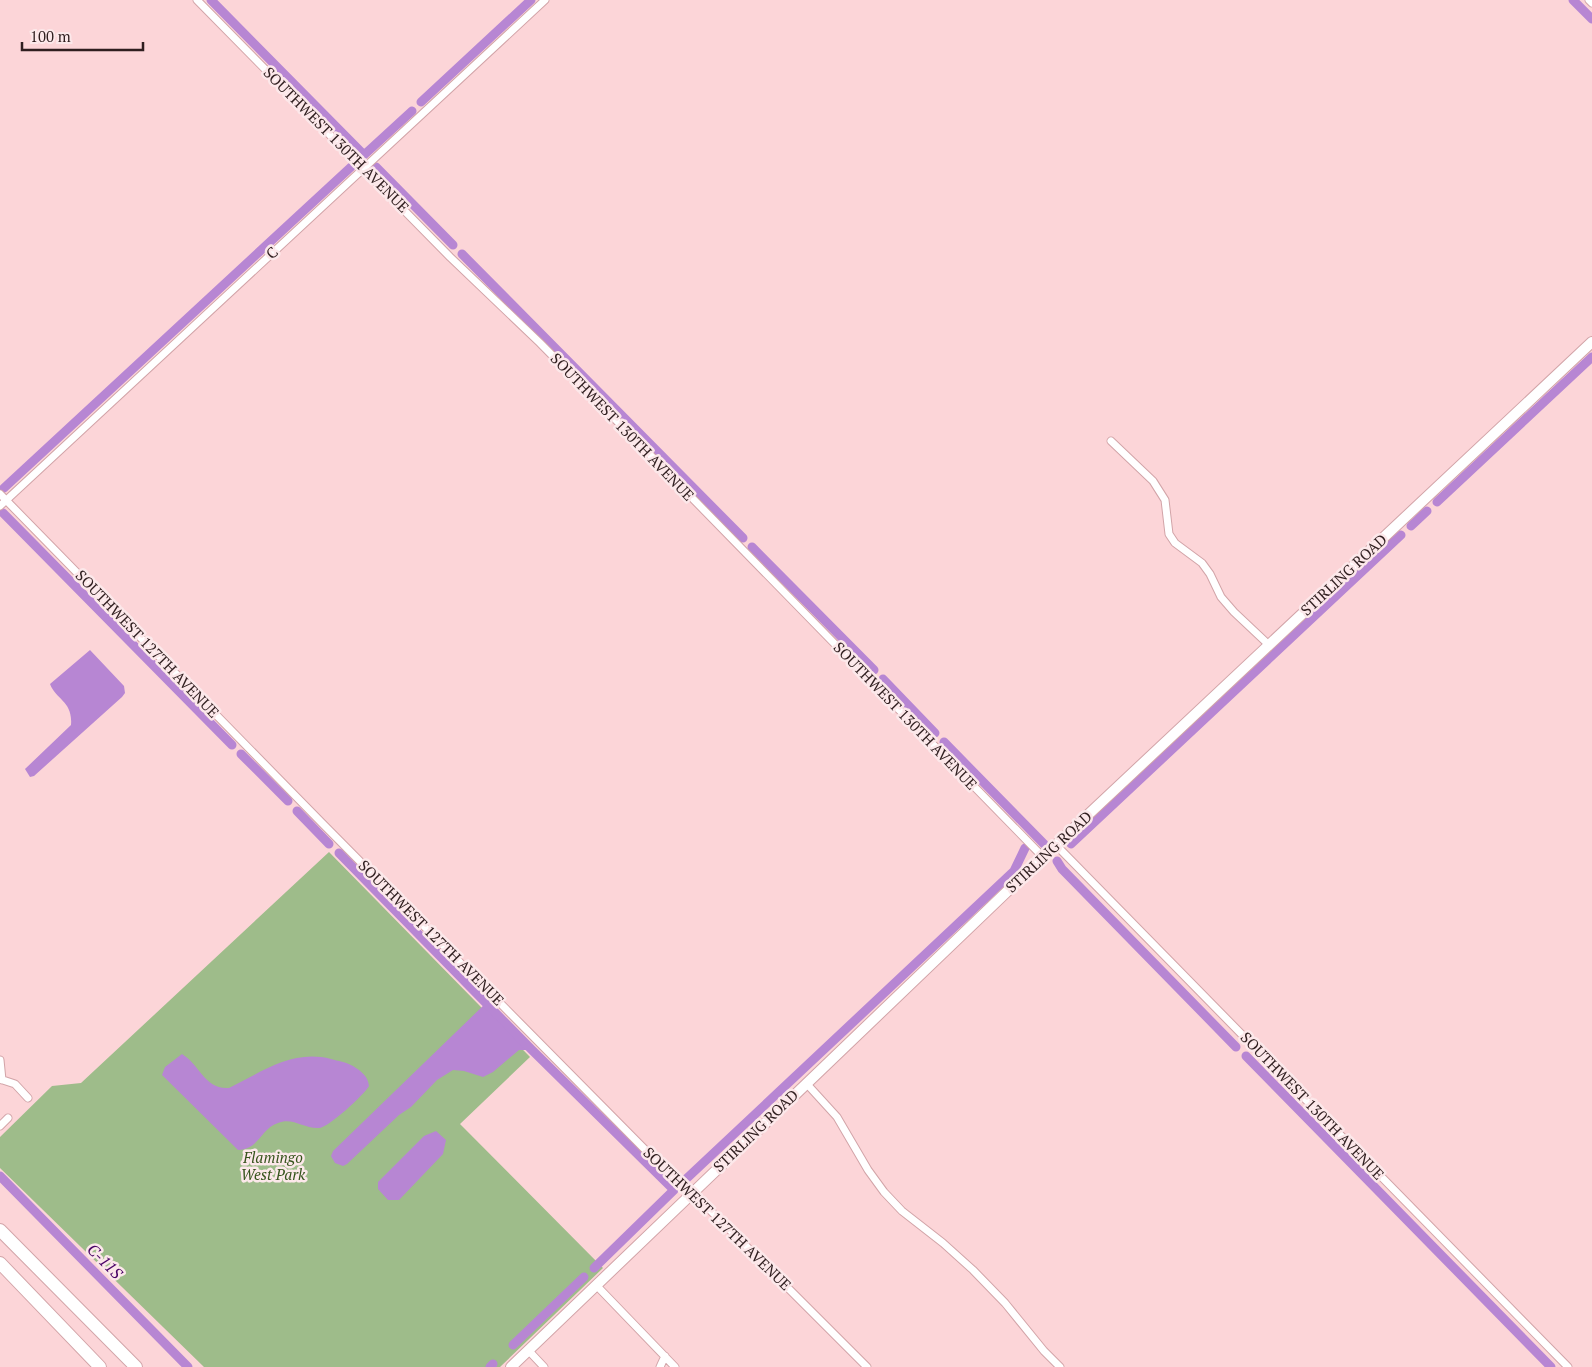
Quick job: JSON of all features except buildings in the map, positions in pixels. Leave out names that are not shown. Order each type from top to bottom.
[{"type":"highway","points":[[0,1230],[136,1367]]},
{"type":"highway","points":[[0,1263],[100,1367]]},
{"type":"street","name":"SOUTHWEST 130TH AVENUE","points":[[197,0],[364,167],[450,257],[540,343],[1043,857]]},
{"type":"street","name":"C","points":[[0,506],[545,0]]},
{"type":"street","points":[[1589,0],[1592,3]]},
{"type":"street","name":"STIRLING ROAD","points":[[511,1367],[1056,844],[1592,342]]},
{"type":"street","points":[[1111,441],[1153,481],[1165,500],[1169,534],[1175,544],[1202,563],[1210,574],[1221,597],[1269,645]]},
{"type":"street","name":"SOUTHWEST 127TH AVENUE","points":[[0,494],[682,1188],[692,1192],[867,1367]]},
{"type":"street","name":"SOUTHWEST 130TH AVENUE","points":[[1056,844],[1568,1367]]},
{"type":"street","points":[[0,1060],[1,1079],[15,1084],[28,1098]]},
{"type":"street","points":[[806,1083],[837,1117],[868,1170],[884,1192],[902,1211],[943,1243],[973,1270],[1005,1303],[1044,1351],[1060,1367]]},
{"type":"street","points":[[0,1126],[8,1118]]},
{"type":"street","points":[[596,1285],[675,1367]]},
{"type":"street","points":[[528,1350],[544,1367]]},
{"type":"street","points":[[660,1367],[665,1356]]},
{"type":"green space","name":"Flamingo West Park","points":[[329,852],[530,1057],[460,1124],[603,1268],[500,1367],[204,1367],[0,1168],[0,1137],[52,1086],[81,1083]]},
{"type":"shaded area","points":[[90,650],[124,686],[125,693],[34,776],[30,777],[25,769],[71,725],[71,717],[67,706],[50,684]]},
{"type":"shaded area","points":[[486,1003],[532,1050],[519,1050],[493,1072],[483,1077],[464,1071],[453,1070],[437,1080],[411,1107],[399,1115],[347,1164],[343,1166],[335,1163],[331,1156],[333,1151]]},
{"type":"shaded area","points":[[182,1054],[208,1081],[221,1088],[229,1088],[265,1069],[303,1057],[331,1059],[353,1066],[366,1077],[369,1086],[346,1110],[324,1127],[308,1127],[289,1121],[278,1123],[267,1130],[256,1143],[245,1149],[238,1150],[162,1075],[165,1067]]},
{"type":"shaded area","points":[[436,1131],[446,1140],[443,1154],[399,1200],[388,1200],[378,1189],[378,1182],[424,1136]]},
{"type":"waterway","points":[[211,0],[364,155],[412,111]]},
{"type":"waterway","points":[[421,102],[531,0]]},
{"type":"waterway","points":[[1573,0],[1592,19]]},
{"type":"waterway","points":[[4,488],[351,167]]},
{"type":"waterway","points":[[376,167],[453,245]]},
{"type":"waterway","points":[[462,254],[743,538]]},
{"type":"waterway","points":[[1437,502],[1592,357]]},
{"type":"waterway","points":[[1411,526],[1427,511]]},
{"type":"waterway","points":[[3,513],[232,745]]},
{"type":"waterway","points":[[1071,844],[1401,535]]},
{"type":"waterway","points":[[752,547],[874,670]]},
{"type":"waterway","points":[[883,679],[935,733]]},
{"type":"waterway","points":[[944,742],[1044,844]]},
{"type":"waterway","points":[[241,754],[288,801]]},
{"type":"waterway","points":[[297,811],[329,844]]},
{"type":"waterway","points":[[685,1180],[1014,871],[1025,848]]},
{"type":"waterway","points":[[339,853],[532,1050],[674,1190],[594,1268]]},
{"type":"waterway","points":[[1057,861],[1062,869],[1236,1047]]},
{"type":"waterway","points":[[1246,1056],[1551,1367]]},
{"type":"waterway","name":"C-11S","points":[[0,1176],[188,1367]]},
{"type":"waterway","points":[[513,1345],[584,1277]]},
{"type":"waterway","points":[[490,1367],[493,1364]]}]
